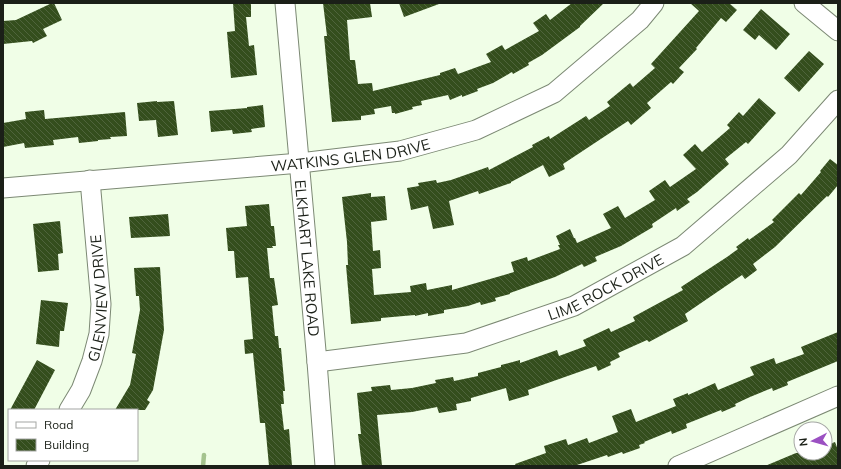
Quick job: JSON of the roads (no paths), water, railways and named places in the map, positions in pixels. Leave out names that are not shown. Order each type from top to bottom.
[{"type":"street","name":"ELKHART LAKE ROAD","points":[[285,3],[325,466]]},
{"type":"street","name":"WATKINS GLEN DRIVE","points":[[3,188],[300,163],[400,151],[476,130],[554,93],[640,20],[654,3]]},
{"type":"street","points":[[804,3],[838,31]]},
{"type":"street","name":"LIME ROCK DRIVE","points":[[317,362],[466,343],[574,306],[683,246],[789,155],[838,100]]},
{"type":"street","name":"GLENVIEW DRIVE","points":[[70,409],[81,390],[92,362],[99,334],[101,304],[90,180]]},
{"type":"street","points":[[678,466],[838,396]]},
{"type":"waterway","points":[[203,466],[204,455]]}]
